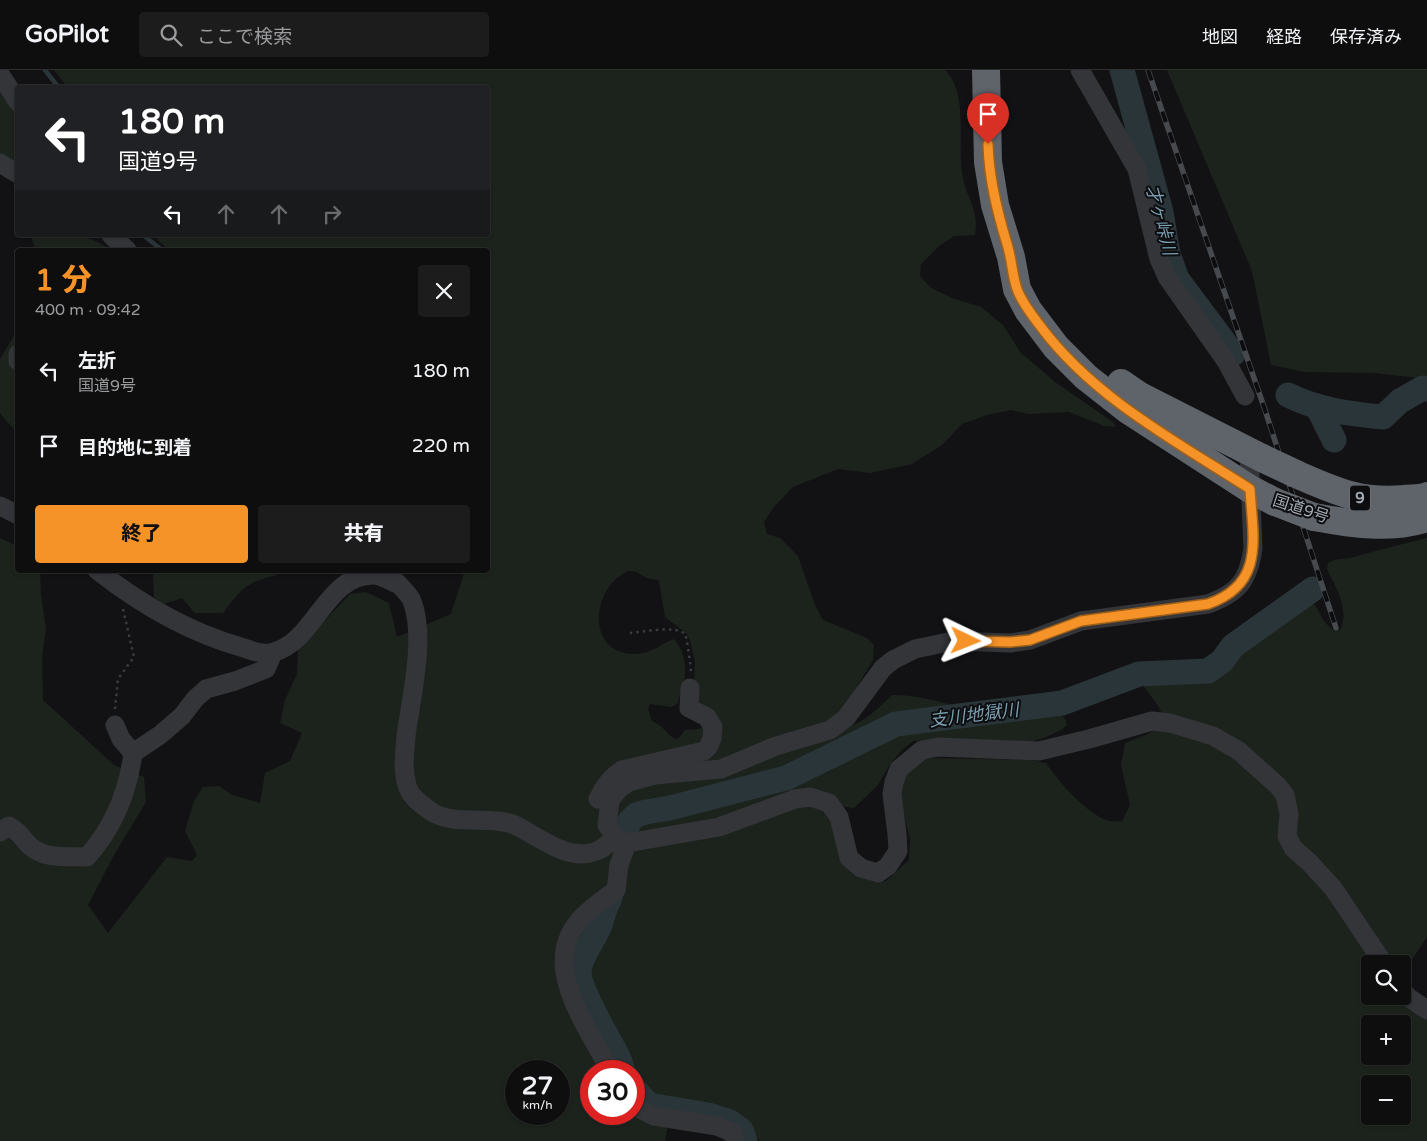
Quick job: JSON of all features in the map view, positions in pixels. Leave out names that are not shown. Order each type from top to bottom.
[{"type":"highway","name":"国道9号","points":[[986,70],[988,162],[995,205],[1011,257],[1017,289],[1028,310],[1056,347],[1086,377],[1128,410],[1250,489],[1275,502],[1314,517],[1360,524],[1398,524],[1427,518]]},
{"type":"highway","name":"国道9号","points":[[1011,257],[1027,286],[1053,321],[1091,361],[1140,396],[1256,455],[1328,488],[1366,500],[1384,501],[1427,496]]},
{"type":"street","points":[[1080,70],[1137,169],[1158,259],[1167,277],[1226,361],[1245,396]]},
{"type":"street","points":[[0,74],[15,97]]},
{"type":"street","points":[[0,163],[15,172]]},
{"type":"street","points":[[112,237],[125,248]]},
{"type":"street","points":[[622,841],[606,825],[606,818],[610,800],[620,788],[629,782],[655,775],[721,769],[776,746],[830,730],[846,718],[873,679],[884,668],[893,660],[915,649],[953,641],[1010,642],[1030,640],[1081,621],[1208,604],[1222,599],[1240,586],[1247,574],[1251,561],[1253,549],[1250,489],[1256,455]]},
{"type":"street","points":[[0,506],[15,514]]},
{"type":"street","points":[[101,573],[117,586],[178,623],[226,643],[256,652],[273,653]]},
{"type":"street","points":[[133,753],[160,735],[182,716],[195,699],[206,690],[266,669],[273,653],[302,633],[337,590],[356,579],[374,575],[390,577],[412,599],[417,624],[416,666],[403,765],[407,786],[415,800],[434,813],[451,818],[494,821],[515,825],[557,848],[571,852],[587,853],[622,841],[719,827],[795,799],[810,797],[829,803],[839,818],[849,858],[861,868],[878,873],[888,866],[898,851],[898,834],[892,794],[894,782],[899,770],[922,750],[939,747],[1039,751],[1152,722],[1170,723],[1213,736],[1239,751],[1278,786],[1285,795],[1289,814],[1287,836],[1293,848],[1309,862],[1332,888],[1378,955]]},
{"type":"street","points":[[606,818],[598,817],[595,814],[594,808],[604,786],[614,775],[622,770],[697,754],[709,746],[714,731],[713,726],[707,717],[689,708],[690,688]]},
{"type":"street","points":[[0,832],[9,826],[18,831],[30,846],[45,855],[87,857],[98,844],[123,799],[130,778],[133,753],[121,739],[115,725]]},
{"type":"street","points":[[604,1060],[567,985],[564,970],[564,951],[577,923],[616,890],[622,841]]},
{"type":"street","points":[[1411,999],[1427,1010]]},
{"type":"street","points":[[645,1112],[654,1116],[717,1126],[733,1133],[736,1141]]},
{"type":"path","points":[[115,725],[118,679],[134,657],[117,586]]},
{"type":"path","points":[[630,633],[677,630],[685,635],[691,670],[690,688]]},
{"type":"shaded area","points":[[54,70],[945,70],[953,80],[960,107],[961,166],[965,187],[976,218],[975,235],[954,236],[939,246],[921,264],[920,276],[931,288],[952,298],[981,307],[1003,325],[1020,352],[1055,382],[1113,422],[1116,427],[1104,426],[1069,412],[1028,414],[1011,410],[987,415],[962,424],[942,445],[912,464],[870,473],[838,469],[793,487],[773,508],[764,522],[767,534],[780,538],[798,556],[815,605],[823,620],[867,638],[874,645],[873,660],[847,704],[842,729],[863,720],[892,695],[920,698],[991,713],[1006,714],[1041,709],[1050,710],[1058,712],[1064,717],[1067,725],[1044,738],[1029,742],[969,739],[913,741],[900,752],[878,785],[854,808],[839,806],[855,873],[873,882],[886,881],[909,860],[910,839],[900,800],[901,782],[910,768],[925,758],[1030,760],[1046,763],[1065,787],[1089,810],[1108,821],[1122,821],[1130,805],[1121,765],[1125,743],[1142,737],[1157,728],[1162,715],[1156,702],[1146,690],[1141,677],[1148,675],[1215,673],[1238,648],[1303,601],[1315,605],[1322,618],[1334,631],[1340,630],[1343,623],[1343,607],[1338,591],[1327,569],[1328,563],[1427,538],[1427,937],[1411,960],[1411,955],[1361,955],[1361,1005],[1411,1005],[1427,1017],[1427,1141],[760,1141],[743,1123],[727,1113],[709,1107],[684,1103],[677,1106],[668,1125],[665,1141],[0,1141],[0,538],[15,545],[15,573],[40,573],[46,629],[42,658],[43,700],[114,765],[144,777],[146,802],[114,855],[88,905],[108,933],[167,857],[192,861],[197,855],[185,831],[194,801],[203,787],[219,786],[232,795],[260,803],[265,773],[290,761],[302,733],[280,723],[285,700],[297,674],[298,649],[350,594],[366,592],[389,603],[397,637],[451,614],[464,573],[490,573],[490,248],[167,248],[154,237],[490,237],[490,85],[66,85]],"holes":[[[628,571],[636,572],[647,578],[659,581],[665,617],[687,634],[690,640],[695,662],[694,682],[697,708],[704,726],[699,729],[685,730],[680,737],[675,739],[652,721],[648,709],[650,704],[671,707],[677,704],[683,687],[685,663],[683,655],[674,639],[651,651],[635,654],[619,651],[608,644],[601,633],[599,619],[606,591],[615,579]]]},
{"type":"shaded area","points":[[1167,70],[1427,70],[1427,379],[1374,373],[1304,372],[1271,365],[1252,271]]},
{"type":"shaded area","points":[[0,86],[15,110],[15,164],[0,153]]},
{"type":"shaded area","points":[[32,237],[83,237],[107,248],[34,248]]},
{"type":"shaded area","points":[[15,334],[15,431],[0,413],[0,359]]},
{"type":"shaded area","points":[[153,573],[278,573],[246,587],[235,597],[223,613],[195,613],[182,598],[161,605],[154,597]]},
{"type":"waterway","points":[[45,70],[57,85]]},
{"type":"waterway","name":"才ヶ峠川","points":[[1122,70],[1161,212],[1168,254],[1177,279],[1233,354]]},
{"type":"waterway","points":[[146,237],[159,248]]},
{"type":"waterway","name":"才ヶ峠川","points":[[1288,395],[1323,408],[1346,413],[1383,417],[1400,401],[1423,388],[1427,389]]},
{"type":"waterway","name":"支川地獄川","points":[[1317,406],[1334,440]]},
{"type":"waterway","name":"支川地獄川","points":[[625,830],[636,815],[786,778],[896,724],[1062,703],[1139,674],[1208,671],[1222,661],[1233,646],[1313,589]]},
{"type":"waterway","name":"支川地獄川","points":[[610,898],[604,910],[599,928],[582,959],[579,972],[580,980],[589,1003],[619,1060]]},
{"type":"waterway","name":"支川地獄川","points":[[645,1101],[649,1105],[708,1115],[730,1122],[741,1130],[745,1141]]},
{"type":"railway","points":[[1148,70],[1265,410],[1336,628]]},
{"type":"route","points":[[966,641],[1010,642],[1030,640],[1081,621],[1121,614],[1208,604],[1222,599],[1240,586],[1247,574],[1253,549],[1250,489],[1128,410],[1086,377],[1056,347],[1028,310],[1017,289],[1011,257],[995,205],[988,162],[988,144]]}]
